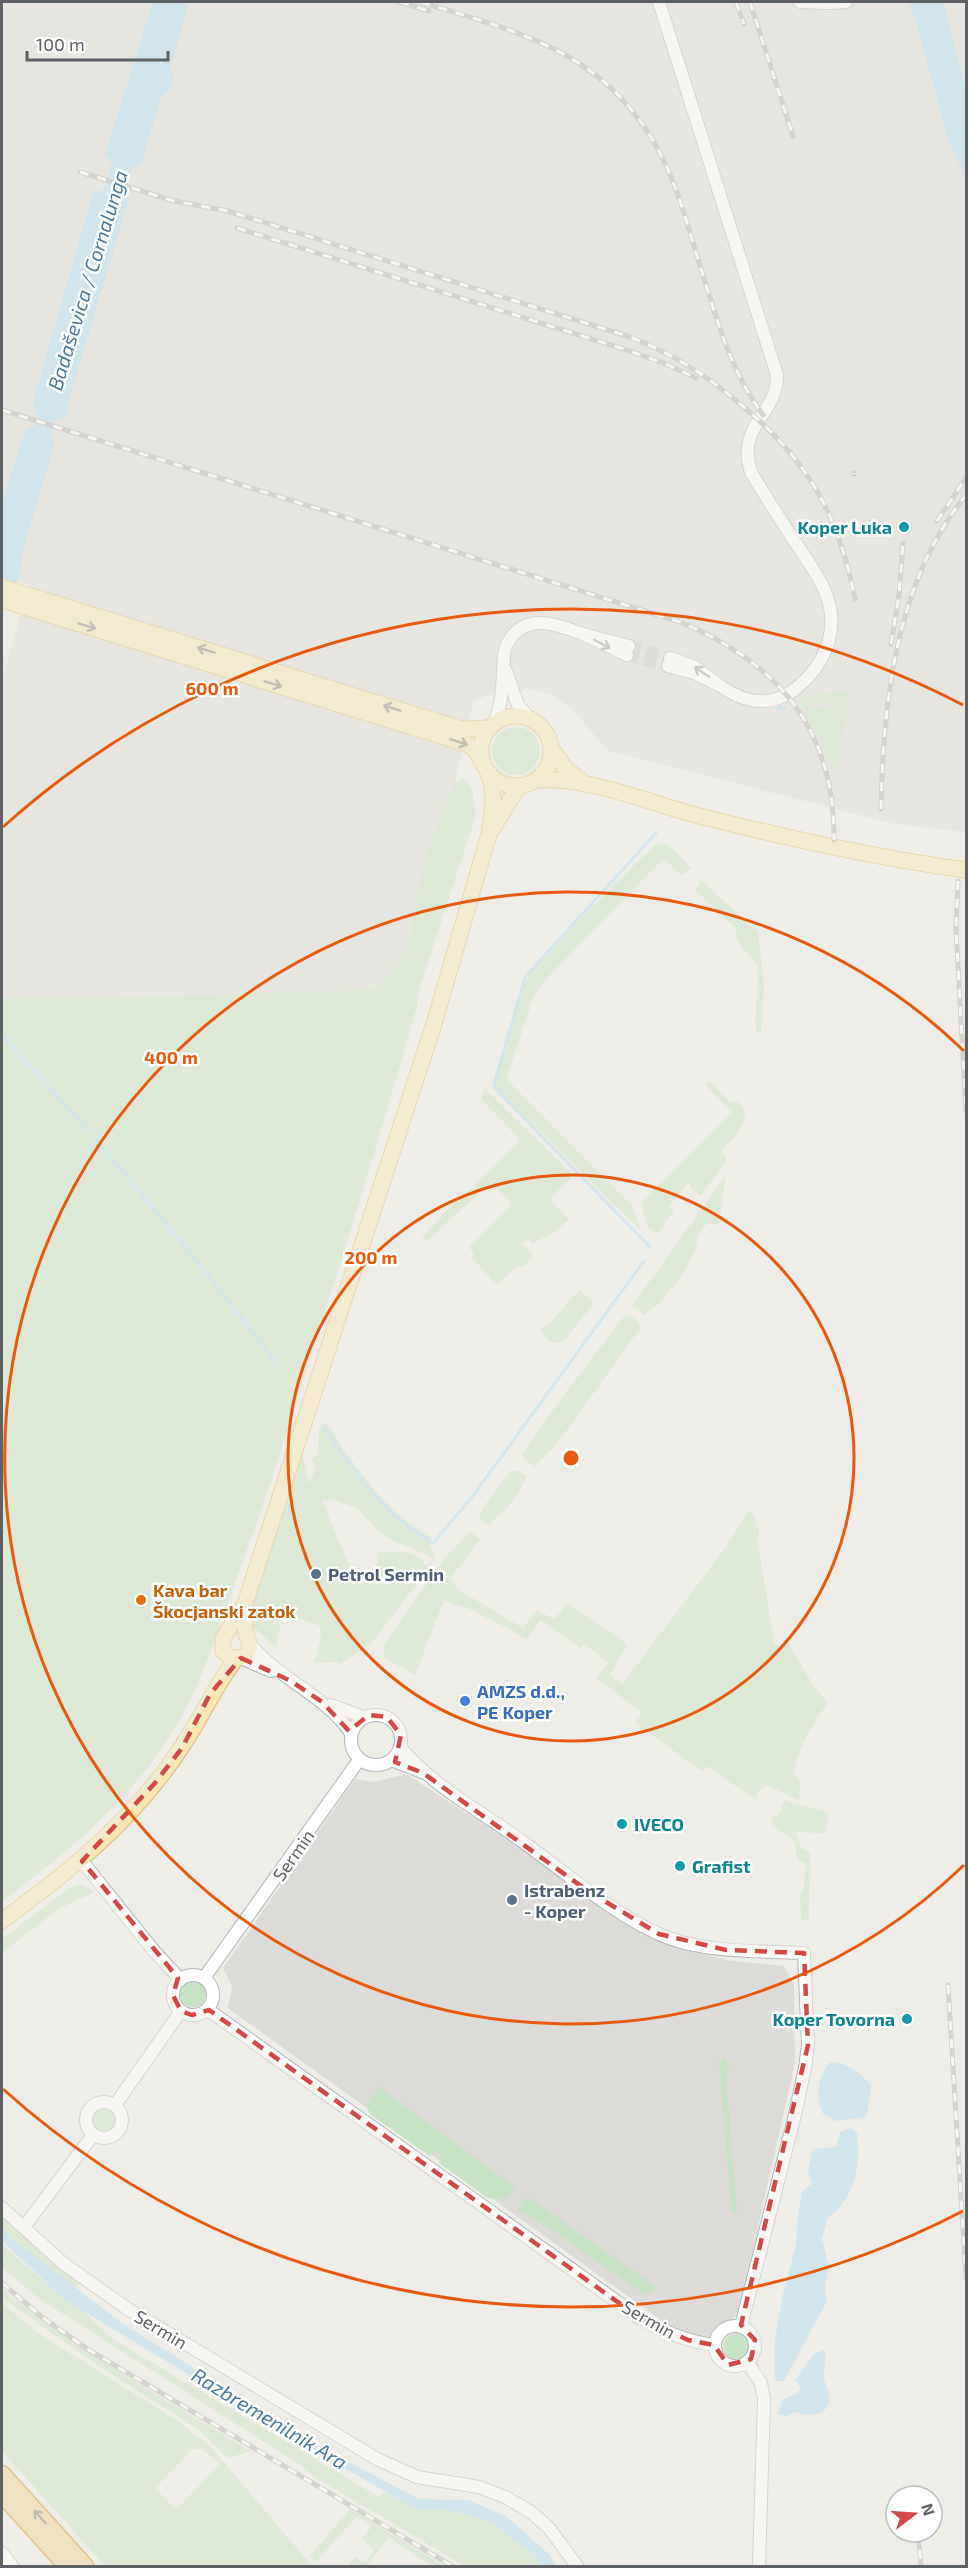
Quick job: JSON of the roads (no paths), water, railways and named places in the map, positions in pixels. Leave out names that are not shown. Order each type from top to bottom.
[{"type":"highway","points":[[2,2474],[85,2566]]},
{"type":"highway","points":[[2,2494],[67,2566]]},
{"type":"main road","points":[[2,587],[32,603],[467,744],[475,750],[492,786],[493,806],[489,834],[434,1024],[245,1604],[223,1638],[233,1656]]},
{"type":"main road","points":[[2,600],[32,603],[462,729],[492,726],[515,716],[530,719],[546,734],[551,748],[566,769],[583,782]]},
{"type":"main road","points":[[492,726],[481,744],[485,767],[501,783],[518,787],[536,780],[558,779],[583,782],[766,833],[865,854],[966,870]]},
{"type":"main road","points":[[536,780],[548,766],[551,748]]},
{"type":"main road","points":[[489,834],[518,787]]},
{"type":"main road","points":[[2,1921],[82,1861],[121,1823],[182,1748],[233,1656],[248,1653],[245,1604]]},
{"type":"main road","points":[[229,1631],[239,1630],[248,1640]]},
{"type":"street","points":[[659,2],[777,375],[775,394],[752,428],[748,444],[748,463],[751,472],[821,583],[829,602],[831,616],[829,639],[821,661],[806,681],[787,695],[754,702],[736,696],[719,685],[669,662]]},
{"type":"street","points":[[800,2],[846,2]]},
{"type":"street","points":[[492,726],[502,704],[504,655],[509,639],[520,628],[528,624],[546,623],[628,651]]},
{"type":"street","points":[[505,667],[518,705],[530,719]]},
{"type":"street","points":[[248,1640],[263,1658],[322,1702],[351,1733]]},
{"type":"street","points":[[233,1656],[291,1680]]},
{"type":"street","points":[[322,1702],[363,1717],[381,1715],[392,1720],[399,1730],[400,1747],[391,1760],[375,1766],[359,1760],[351,1748],[351,1733],[355,1724],[363,1717]]},
{"type":"street","points":[[400,1747],[423,1773]]},
{"type":"street","name":"Sermin","points":[[204,1978],[359,1760]]},
{"type":"street","points":[[391,1760],[423,1773],[523,1842],[588,1891],[659,1934],[726,1950],[804,1953],[808,2045],[805,2068],[741,2326]]},
{"type":"street","points":[[82,1861],[154,1951],[180,1979]]},
{"type":"street","points":[[189,1975],[204,1978],[213,1992],[211,2004],[198,2014],[181,2011],[173,1995],[176,1984],[180,1979],[189,1975]]},
{"type":"street","name":"Sermin","points":[[207,2009],[640,2318],[688,2340],[715,2345]]},
{"type":"street","points":[[115,2105],[181,2011]]},
{"type":"street","points":[[103,2102],[115,2105],[122,2119],[119,2130],[109,2138],[93,2135],[86,2122],[90,2108],[103,2102]]},
{"type":"street","points":[[24,2227],[93,2135]]},
{"type":"street","name":"Sermin","points":[[2,2208],[64,2264],[128,2309],[377,2459],[417,2478],[479,2487],[520,2506],[549,2528],[577,2566]]},
{"type":"street","points":[[741,2326],[753,2335],[756,2345],[754,2355],[748,2363],[738,2367],[728,2365],[717,2355],[715,2345],[718,2335],[726,2328],[741,2326]]},
{"type":"street","points":[[748,2363],[760,2383],[764,2399],[759,2566]]},
{"type":"street","points":[[2,2553],[12,2566]]},
{"type":"water","name":"Badaševica / Cornalunga","points":[[153,2],[189,2],[170,69],[174,77],[170,90],[162,96],[141,163],[131,169],[124,192],[128,202],[69,400],[67,417],[54,422],[51,433],[54,446],[22,554],[20,578],[2,601],[2,502],[25,432],[34,426],[37,416],[33,402],[93,193],[104,190],[112,162],[105,155]]},
{"type":"water","points":[[909,2],[944,2],[966,93],[966,180],[947,136]]},
{"type":"water","points":[[831,2062],[853,2069],[871,2085],[867,2117],[835,2121],[822,2113],[819,2099],[820,2080]]},
{"type":"water","points":[[851,2128],[857,2133],[858,2144],[854,2180],[844,2202],[828,2217],[822,2239],[829,2266],[825,2286],[827,2301],[784,2381],[775,2381],[774,2345],[783,2294],[796,2245],[802,2191],[812,2184],[808,2171],[813,2149],[836,2147],[840,2132]]},
{"type":"water","name":"Razbremenilnik Ara","points":[[2,2227],[11,2238],[119,2321],[312,2443],[419,2499],[468,2500],[506,2516],[550,2555],[556,2566],[542,2566],[533,2554],[492,2522],[449,2510],[417,2510],[65,2300],[2,2241]]},
{"type":"water","points":[[824,2350],[826,2357],[824,2379],[829,2393],[827,2407],[824,2411],[813,2415],[795,2412],[786,2416],[778,2414],[782,2400],[797,2393],[801,2387],[795,2380],[815,2353]]},
{"type":"waterway","points":[[778,709],[785,708]]},
{"type":"waterway","points":[[650,1247],[494,1087],[525,977],[656,833]]},
{"type":"waterway","points":[[2,1035],[88,1130]]},
{"type":"waterway","points":[[95,1138],[201,1266],[279,1366]]},
{"type":"waterway","points":[[324,1428],[386,1507],[433,1543],[472,1497],[644,1261]]},
{"type":"tunnel","points":[[629,646],[670,658]]},
{"type":"tunnel","points":[[627,655],[668,666]]},
{"type":"railway","points":[[400,2],[429,11]]},
{"type":"railway","points":[[421,2],[493,24],[559,51],[588,70],[615,92],[640,120],[661,155],[674,184],[714,312],[734,365],[763,415]]},
{"type":"railway","points":[[736,2],[744,24]]},
{"type":"railway","points":[[750,2],[793,136]]},
{"type":"railway","points":[[80,172],[174,201],[228,211],[627,336],[669,355],[696,370],[733,398],[758,419],[798,463],[827,510],[848,567],[855,599]]},
{"type":"railway","points":[[237,228],[627,350],[696,378]]},
{"type":"railway","points":[[2,410],[680,622],[715,639],[746,658],[772,680],[794,705],[812,733],[824,765],[832,801],[834,840]]},
{"type":"railway","points":[[937,521],[966,478]]},
{"type":"railway","points":[[881,809],[885,727],[898,644],[923,565],[942,529],[966,495]]},
{"type":"railway","points":[[891,644],[899,595],[903,543]]},
{"type":"railway","points":[[958,881],[956,928],[966,1111]]},
{"type":"railway","points":[[948,1985],[966,2278]]},
{"type":"railway","points":[[2,2283],[43,2318],[89,2350],[452,2566]]},
{"type":"railway","points":[[919,2544],[921,2566]]},
{"type":"place","name":"Koper Luka","points":[[904,527]]},
{"type":"place","name":"Petrol Sermin","points":[[316,1574]]},
{"type":"place","name":"Kava bar Škocjanski zatok","points":[[141,1600]]},
{"type":"place","name":"AMZS d.d., PE Koper","points":[[465,1701]]},
{"type":"place","name":"IVECO","points":[[622,1824]]},
{"type":"place","name":"Grafist","points":[[680,1866]]},
{"type":"place","name":"Istrabenz - Koper","points":[[512,1900]]},
{"type":"place","name":"Koper Tovorna","points":[[907,2019]]}]
